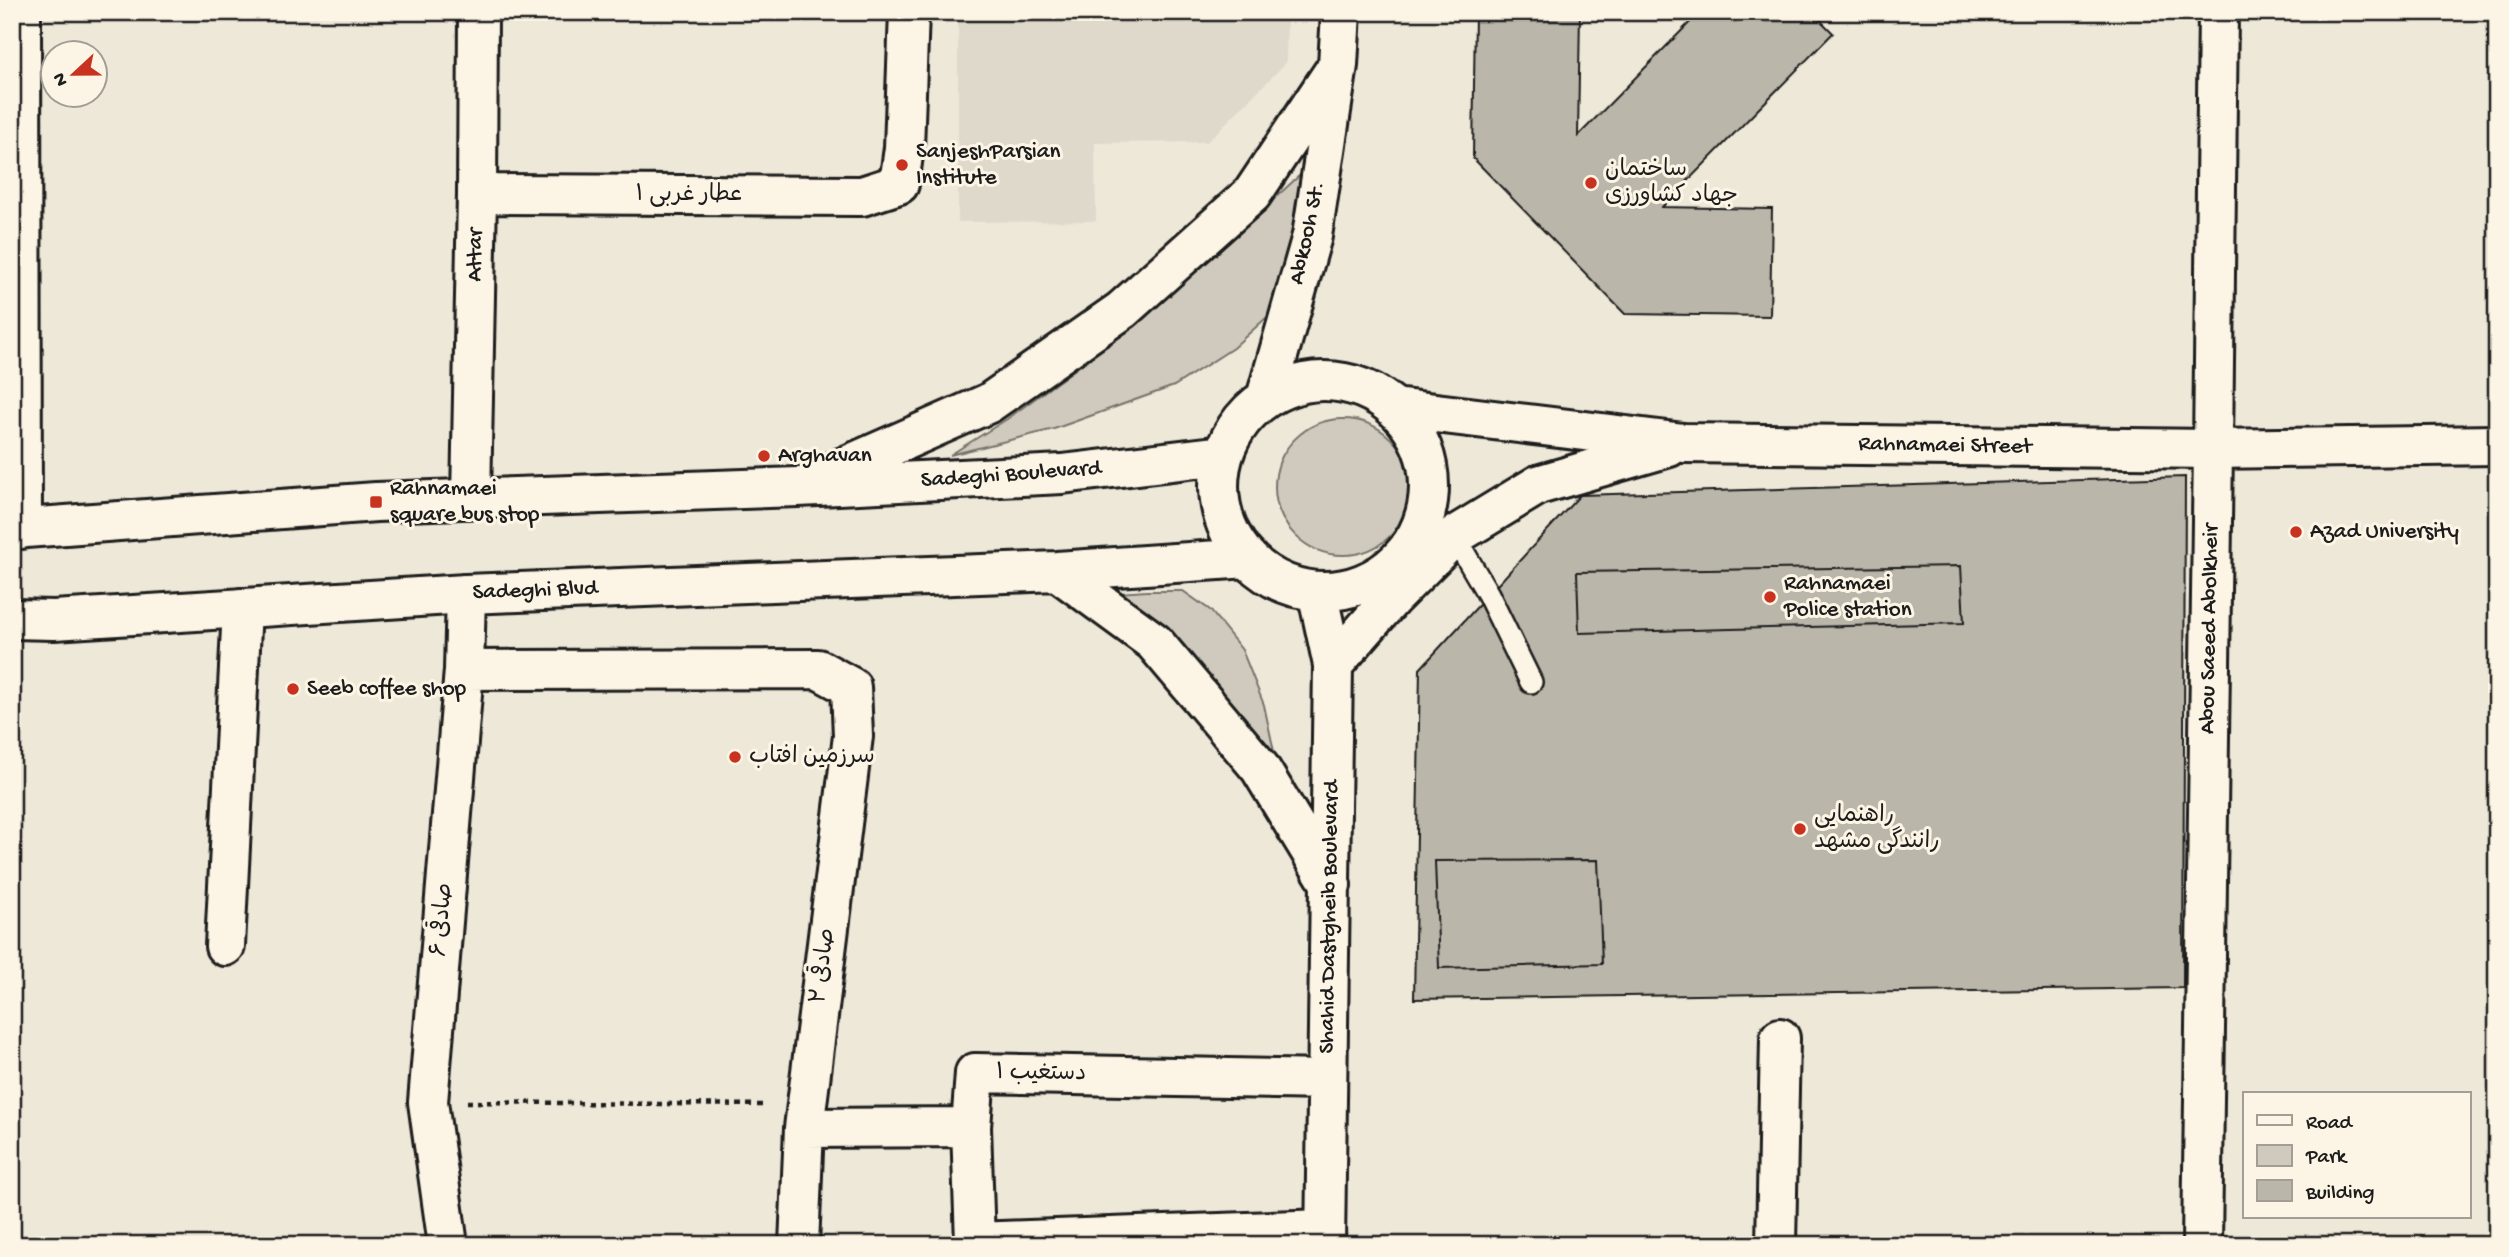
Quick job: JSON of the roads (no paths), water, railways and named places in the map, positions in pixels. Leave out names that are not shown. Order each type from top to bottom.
[{"type":"main road","points":[[21,12],[17,529],[376,502],[798,487],[989,403],[1122,310],[1252,194],[1338,65]]},
{"type":"main road","name":"Attar","points":[[471,498],[478,12]]},
{"type":"main road","name":"عطار غربی ۱","points":[[477,194],[862,196],[899,184],[904,148],[909,12]]},
{"type":"main road","name":"Abkooh St.","points":[[1266,398],[1312,236],[1338,65],[1341,12]]},
{"type":"main road","name":"Abou Saeed Abolkheir","points":[[2202,1245],[2218,12]]},
{"type":"main road","points":[[1332,379],[1366,388],[1394,408],[1415,433],[1427,464],[1429,496],[1421,527],[1403,555],[1379,576],[1349,588],[1317,591],[1291,586],[1268,575],[1248,558],[1232,536],[1221,510],[1219,482],[1223,455],[1240,423],[1266,398],[1297,383],[1332,379]]},
{"type":"main road","name":"Rahnamaei Street","points":[[1394,408],[1684,443],[2213,449],[2497,445]]},
{"type":"main road","points":[[1333,665],[1392,598],[1454,536],[1538,485],[1684,443]]},
{"type":"main road","name":"Sadeghi Boulevard","points":[[798,487],[1062,474],[1223,455]]},
{"type":"main road","points":[[1058,571],[1248,558]]},
{"type":"main road","points":[[1058,571],[1154,642],[1259,768],[1331,885]]},
{"type":"main road","name":"Sadeghi Blvd","points":[[12,620],[54,621],[466,594],[1058,571]]},
{"type":"main road","name":"Shahid Dastgheib Boulevard","points":[[1317,591],[1333,665],[1325,1237]]},
{"type":"main road","name":"صادقی ۶","points":[[448,1245],[428,1102],[464,670],[466,594]]},
{"type":"main road","points":[[225,946],[243,608]]},
{"type":"main road","name":"صادقی ۲","points":[[464,670],[818,669],[851,687],[853,736],[806,1117],[799,1245]]},
{"type":"main road","points":[[1776,1245],[1780,1038]]},
{"type":"main road","name":"دستغیب ۱","points":[[971,1127],[975,1073],[1328,1080]]},
{"type":"main road","points":[[806,1117],[971,1127],[975,1242],[1325,1237]]},
{"type":"lane","points":[[1454,536],[1488,594],[1531,682]]},
{"type":"place","name":"SanjeshParsian Institute","points":[[902,165]]},
{"type":"place","name":"ساختمان جهاد کشاورزی","points":[[1591,183]]},
{"type":"place","name":"Arghavan","points":[[764,456]]},
{"type":"place","name":"Rahnamaei square bus stop","points":[[376,502]]},
{"type":"place","name":"Azad University","points":[[2296,532]]},
{"type":"place","name":"Rahnamaei Police station","points":[[1770,597]]},
{"type":"place","name":"Seeb coffee shop","points":[[293,689]]},
{"type":"place","name":"سرزمین افتاب","points":[[735,757]]},
{"type":"place","name":"راهنمایی رانندگی مشهد","points":[[1800,829]]}]
